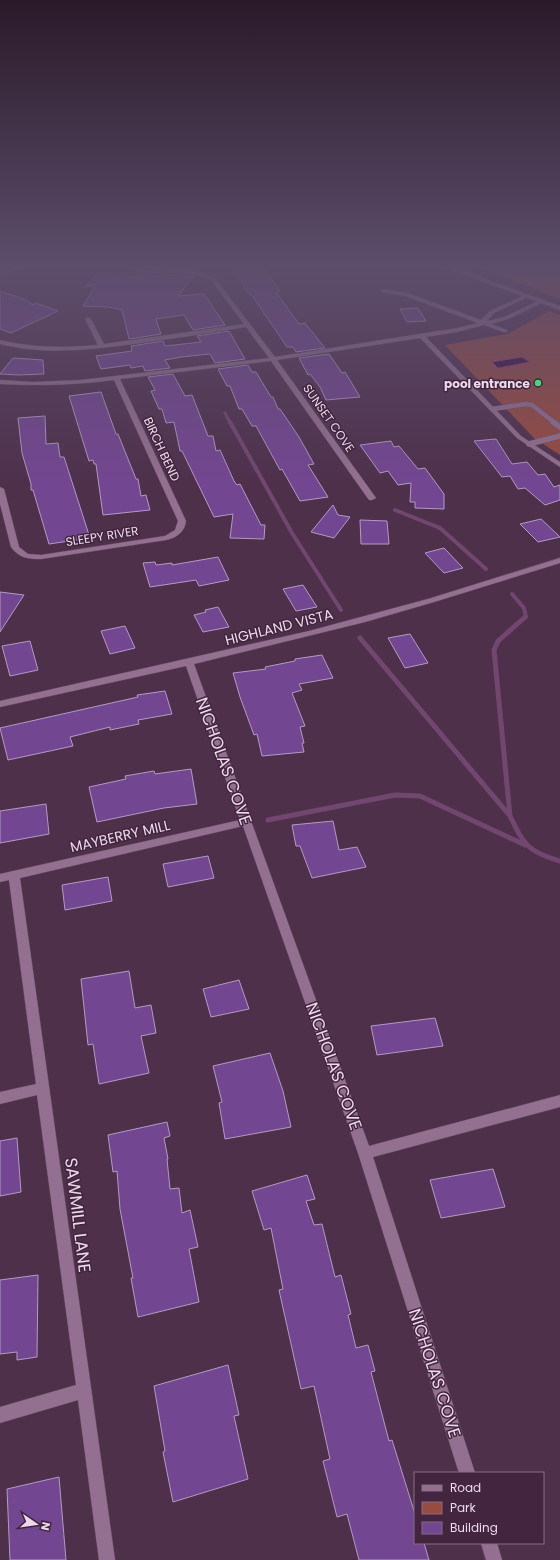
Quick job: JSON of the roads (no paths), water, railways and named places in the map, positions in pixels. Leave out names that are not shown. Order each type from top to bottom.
[{"type":"street","points":[[98,338],[102,346]]},
{"type":"street","points":[[0,342],[37,350],[61,350],[159,338]]},
{"type":"street","name":"SUNSET COVE","points":[[258,338],[372,498]]},
{"type":"street","points":[[0,382],[65,383],[273,359],[410,338]]},
{"type":"street","points":[[424,338],[516,434],[560,465]]},
{"type":"street","name":"BIRCH BEND","points":[[116,377],[182,521],[182,526],[179,531]]},
{"type":"street","name":"SLEEPY RIVER","points":[[0,489],[15,547],[26,556],[48,557],[166,538],[179,531]]},
{"type":"street","name":"HIGHLAND VISTA","points":[[0,704],[189,662],[414,606],[560,560]]},
{"type":"street","name":"NICHOLAS COVE","points":[[189,662],[365,1153],[467,1472]]},
{"type":"street","name":"MAYBERRY MILL","points":[[0,878],[246,822]]},
{"type":"street","name":"SAWMILL LANE","points":[[14,875],[107,1560]]},
{"type":"street","points":[[0,1098],[44,1088]]},
{"type":"street","points":[[365,1153],[560,1102]]},
{"type":"street","points":[[0,1415],[83,1391]]},
{"type":"street","points":[[489,1544],[494,1560]]},
{"type":"lane","points":[[492,409],[526,404],[532,405],[560,427]]},
{"type":"lane","points":[[529,444],[560,436]]},
{"type":"waterway","points":[[225,413],[230,423]]},
{"type":"waterway","points":[[230,422],[292,533],[341,610]]},
{"type":"waterway","points":[[395,510],[440,528],[486,569]]},
{"type":"waterway","points":[[512,594],[524,608],[526,617],[523,619]]},
{"type":"waterway","points":[[510,816],[494,650],[498,641],[524,618]]},
{"type":"waterway","points":[[360,638],[510,816]]},
{"type":"waterway","points":[[268,820],[395,795],[420,796],[525,845]]},
{"type":"waterway","points":[[510,816],[519,834],[528,846],[549,858],[560,861]]},
{"type":"place","name":"pool entrance","points":[[538,383]]}]
